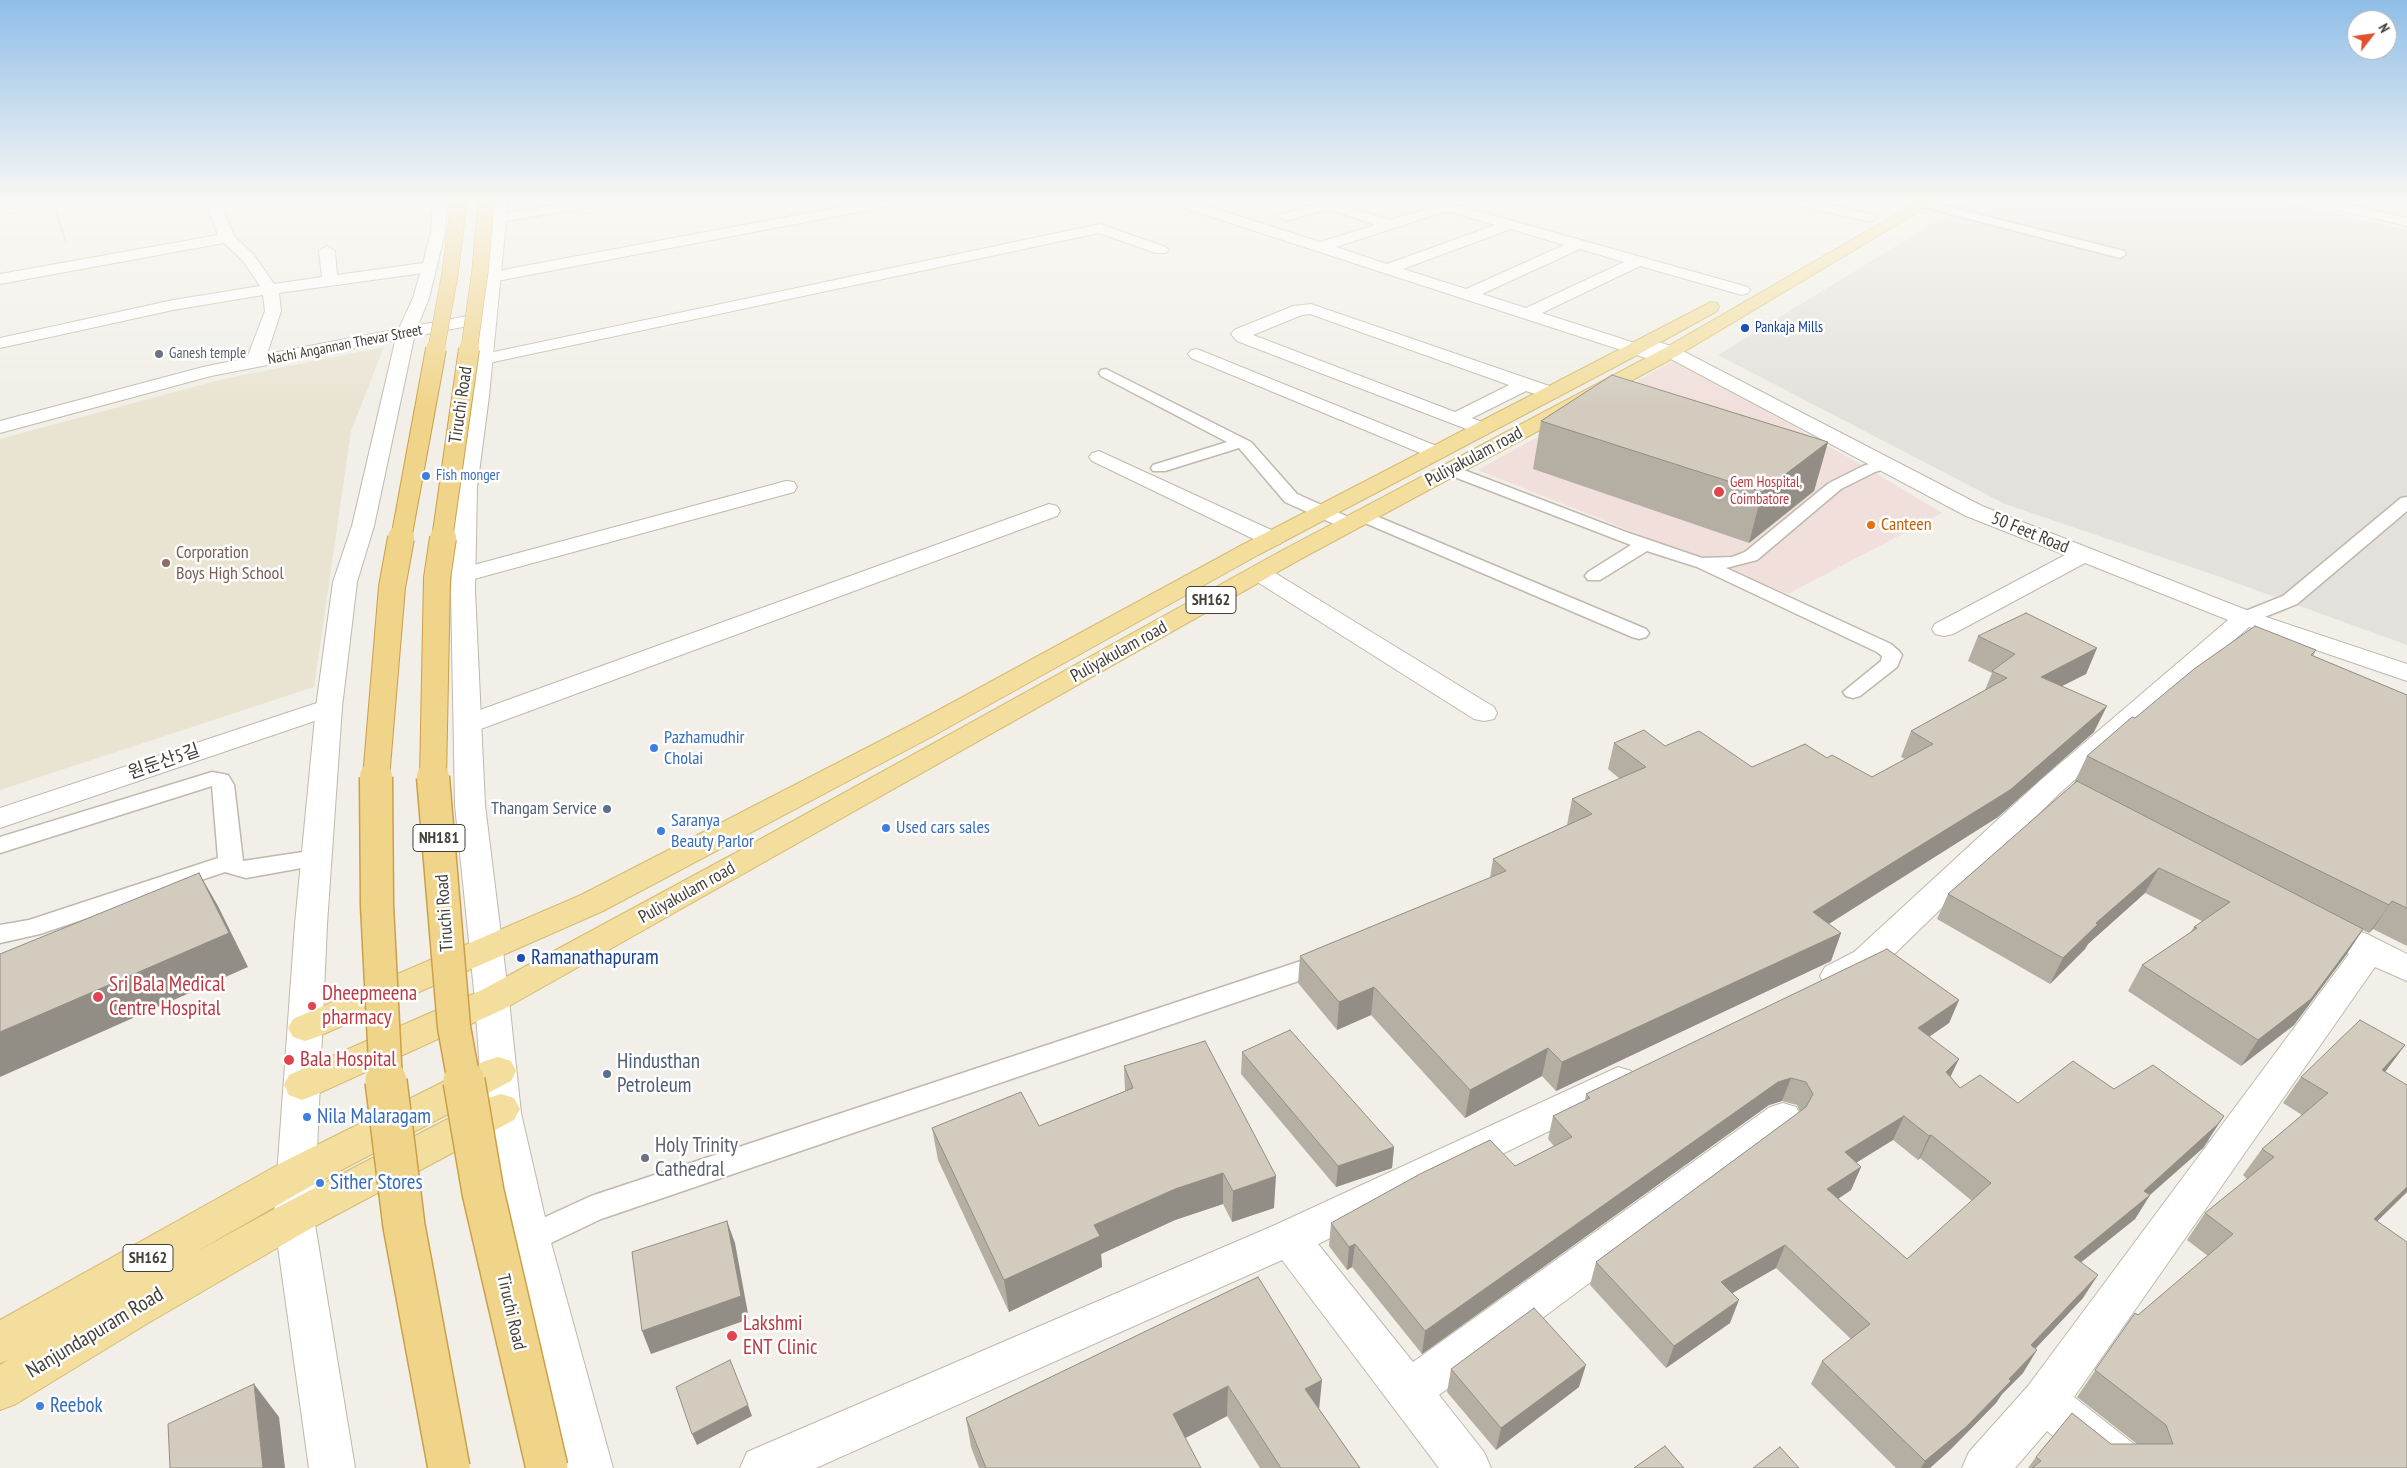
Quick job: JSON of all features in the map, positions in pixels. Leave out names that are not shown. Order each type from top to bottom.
[{"type":"highway","name":"Tiruchi Road","points":[[448,1468],[404,1226],[384,1063],[377,905],[375,786],[392,587],[451,270]]},
{"type":"highway","name":"Tiruchi Road","points":[[480,270],[437,578],[434,774],[454,1027],[483,1192],[547,1468]]},
{"type":"main road","name":"Puliyakulam road","points":[[305,1028],[601,898],[923,730],[1324,512],[1443,462],[1592,404],[1653,350],[1742,290],[1778,270]]},
{"type":"main road","name":"Puliyakulam road","points":[[302,1085],[492,1000],[1356,520],[1443,462],[1482,429],[1551,393],[1653,350],[1803,270]]},
{"type":"main road","name":"Nanjundapuram Road","points":[[0,1343],[297,1174],[498,1070]]},
{"type":"main road","name":"Nanjundapuram Road","points":[[0,1389],[135,1308],[294,1218],[502,1108]]},
{"type":"street","points":[[0,279],[53,270]]},
{"type":"street","points":[[255,362],[273,311],[270,288],[257,270]]},
{"type":"street","points":[[329,270],[330,280]]},
{"type":"street","points":[[0,343],[173,305],[270,288],[411,270]]},
{"type":"street","points":[[332,1468],[294,1218],[316,858],[329,706],[345,582],[363,526],[406,333],[421,298],[429,270]]},
{"type":"street","points":[[492,270],[484,359],[466,488],[463,575],[470,805],[502,1108],[530,1240],[590,1468]]},
{"type":"street","points":[[492,277],[532,270]]},
{"type":"street","points":[[484,359],[905,270]]},
{"type":"street","name":"50 Feet Road","points":[[1389,270],[1526,314],[1653,350],[1974,510],[2245,618],[2407,673]]},
{"type":"street","points":[[1466,295],[1522,270]]},
{"type":"street","points":[[1526,314],[1620,270]]},
{"type":"street","points":[[1669,270],[1742,290]]},
{"type":"street","points":[[1482,429],[1240,334],[1299,310],[1311,309],[1551,393]]},
{"type":"street","name":"Nachi Angannan Thevar Street","points":[[0,427],[208,371],[488,316]]},
{"type":"street","points":[[1197,354],[1443,462]]},
{"type":"street","points":[[1456,419],[1525,384]]},
{"type":"street","points":[[1099,457],[1272,539]]},
{"type":"street","points":[[463,575],[786,487]]},
{"type":"street","points":[[468,724],[1050,511]]},
{"type":"street","points":[[1944,629],[2084,554]]},
{"type":"street","points":[[1259,573],[1484,714]]},
{"type":"street","points":[[1804,992],[1866,962],[2065,792],[2245,618]]},
{"type":"street","name":"원둔산5길","points":[[0,818],[329,706]]},
{"type":"street","points":[[2326,927],[2407,969]]},
{"type":"street","points":[[1985,1468],[2044,1401],[2370,950]]},
{"type":"street","points":[[763,1468],[1289,1238],[1645,1069]]},
{"type":"street","points":[[1409,1391],[1783,1118]]},
{"type":"street","points":[[1289,1238],[1468,1468]]},
{"type":"street","points":[[2044,1401],[2128,1468]]},
{"type":"lane","points":[[1106,373],[1248,448],[1291,498],[1324,512],[1356,520],[1639,632]]},
{"type":"lane","points":[[1159,468],[1240,443]]},
{"type":"lane","points":[[1443,462],[1644,545],[1701,563],[1884,648],[1892,655],[1890,662],[1853,692]]},
{"type":"lane","points":[[1701,563],[1734,562],[1751,556],[1828,484],[1885,464]]},
{"type":"lane","points":[[2245,618],[2290,600],[2407,502]]},
{"type":"lane","points":[[1594,576],[1644,545]]},
{"type":"lane","points":[[0,845],[212,779],[220,780],[223,785],[230,862],[235,868],[246,870],[316,858]]},
{"type":"lane","points":[[0,934],[31,928],[230,862]]},
{"type":"lane","points":[[530,1240],[590,1209],[1313,966]]},
{"type":"shaded area","points":[[1857,270],[2407,270],[2407,645],[2223,578],[2005,504],[1718,355]]},
{"type":"shaded area","name":"Corporation Boys High School","points":[[384,347],[351,431],[314,687],[0,790],[0,439],[219,380]]},
{"type":"shaded area","name":"Gem Hospital, Coimbatore","points":[[1675,360],[1869,469],[1942,513],[1788,594],[1478,470]]},
{"type":"building","points":[[1612,375],[1828,442],[1762,492],[1541,421]]},
{"type":"building","points":[[2026,613],[2097,648],[2041,677],[2107,706],[2010,790],[1813,912],[1841,933],[1562,1062],[1548,1048],[1470,1090],[1374,987],[1339,1002],[1300,956],[1506,871],[1493,859],[1592,814],[1572,799],[1646,767],[1614,743],[1644,730],[1665,746],[1699,731],[1752,767],[1805,744],[1827,758],[1832,755],[1872,777],[1933,744],[1911,731],[2007,678],[1992,671],[2015,654],[1978,636]]},
{"type":"building","points":[[2255,626],[2316,650],[2311,655],[2407,695],[2407,908],[2392,901],[2389,905],[2087,756],[2132,717],[2135,718],[2194,669]]},
{"type":"building","points":[[2077,781],[2363,929],[2311,999],[2258,1040],[2142,965],[2197,928],[2194,927],[2230,902],[2159,868],[2096,923],[2098,924],[2063,958],[1948,894]]},
{"type":"building","points":[[199,873],[229,933],[0,1032],[0,954]]},
{"type":"building","points":[[1887,949],[1959,1000],[1918,1028],[1959,1059],[1946,1072],[1960,1088],[1980,1075],[2018,1103],[2073,1061],[2114,1089],[2153,1065],[2224,1116],[2218,1124],[2144,1191],[2150,1195],[2074,1257],[2098,1275],[2031,1345],[2037,1350],[2009,1379],[2011,1381],[1966,1427],[1925,1461],[1822,1361],[1870,1324],[1785,1245],[1721,1282],[1739,1300],[1674,1346],[1596,1262],[1806,1107],[1813,1094],[1806,1082],[1791,1078],[1778,1082],[1425,1331],[1355,1244],[1349,1247],[1331,1223],[1420,1174],[1490,1140],[1515,1166],[1572,1137],[1553,1116],[1590,1098],[1586,1094]],"holes":[[[1904,1116],[1929,1136],[1931,1135],[1991,1183],[1907,1259],[1827,1189],[1861,1167],[1845,1152]]]},
{"type":"building","points":[[2360,1020],[2405,1045],[2382,1070],[2407,1085],[2407,1187],[2374,1219],[2407,1242],[2407,1468],[2032,1468],[2041,1461],[2036,1457],[2072,1413],[2111,1444],[2173,1444],[2166,1425],[2095,1370],[2135,1313],[2138,1315],[2233,1234],[2205,1213],[2274,1157],[2262,1149],[2328,1093],[2301,1077]]},
{"type":"building","points":[[1290,1030],[1394,1147],[1338,1166],[1242,1052]]},
{"type":"building","points":[[1205,1041],[1276,1176],[1233,1191],[1223,1173],[1175,1189],[1094,1225],[1100,1236],[1004,1280],[932,1128],[1021,1092],[1039,1126],[1133,1088],[1124,1066]]},
{"type":"building","points":[[727,1221],[741,1296],[642,1331],[632,1252]]},
{"type":"building","points":[[1258,1277],[1322,1380],[1305,1389],[1360,1468],[1281,1468],[1228,1386],[1173,1414],[1201,1468],[986,1468],[966,1418]]},
{"type":"building","points":[[1534,1308],[1586,1365],[1501,1428],[1451,1369]]},
{"type":"building","points":[[730,1360],[748,1405],[692,1434],[676,1387]]},
{"type":"building","points":[[254,1384],[263,1468],[170,1468],[168,1424]]},
{"type":"building","points":[[1665,1446],[1684,1468],[1634,1468]]},
{"type":"building","points":[[1780,1447],[1799,1468],[1753,1468]]},
{"type":"place","name":"Pankaja Mills","points":[[1745,328]]},
{"type":"place","name":"Ganesh temple","points":[[159,354]]},
{"type":"place","name":"Fish monger","points":[[426,476]]},
{"type":"place","name":"Gem Hospital, Coimbatore","points":[[1719,492]]},
{"type":"place","name":"Canteen","points":[[1871,525]]},
{"type":"place","name":"Corporation Boys High School","points":[[166,563]]},
{"type":"place","name":"Pazhamudhir Cholai","points":[[654,748]]},
{"type":"place","name":"Thangam Service","points":[[607,809]]},
{"type":"place","name":"Used cars sales","points":[[886,828]]},
{"type":"place","name":"Saranya Beauty Parlor","points":[[661,831]]},
{"type":"place","name":"Ramanathapuram","points":[[521,958]]},
{"type":"place","name":"Sri Bala Medical Centre Hospital","points":[[98,997]]},
{"type":"place","name":"Dheepmeena pharmacy","points":[[312,1006]]},
{"type":"place","name":"Bala Hospital","points":[[289,1060]]},
{"type":"place","name":"Hindusthan Petroleum","points":[[607,1074]]},
{"type":"place","name":"Nila Malaragam","points":[[307,1117]]},
{"type":"place","name":"Holy Trinity Cathedral","points":[[645,1158]]},
{"type":"place","name":"Sither Stores","points":[[320,1183]]},
{"type":"place","name":"Lakshmi ENT Clinic","points":[[732,1336]]},
{"type":"place","name":"Reebok","points":[[40,1406]]}]
